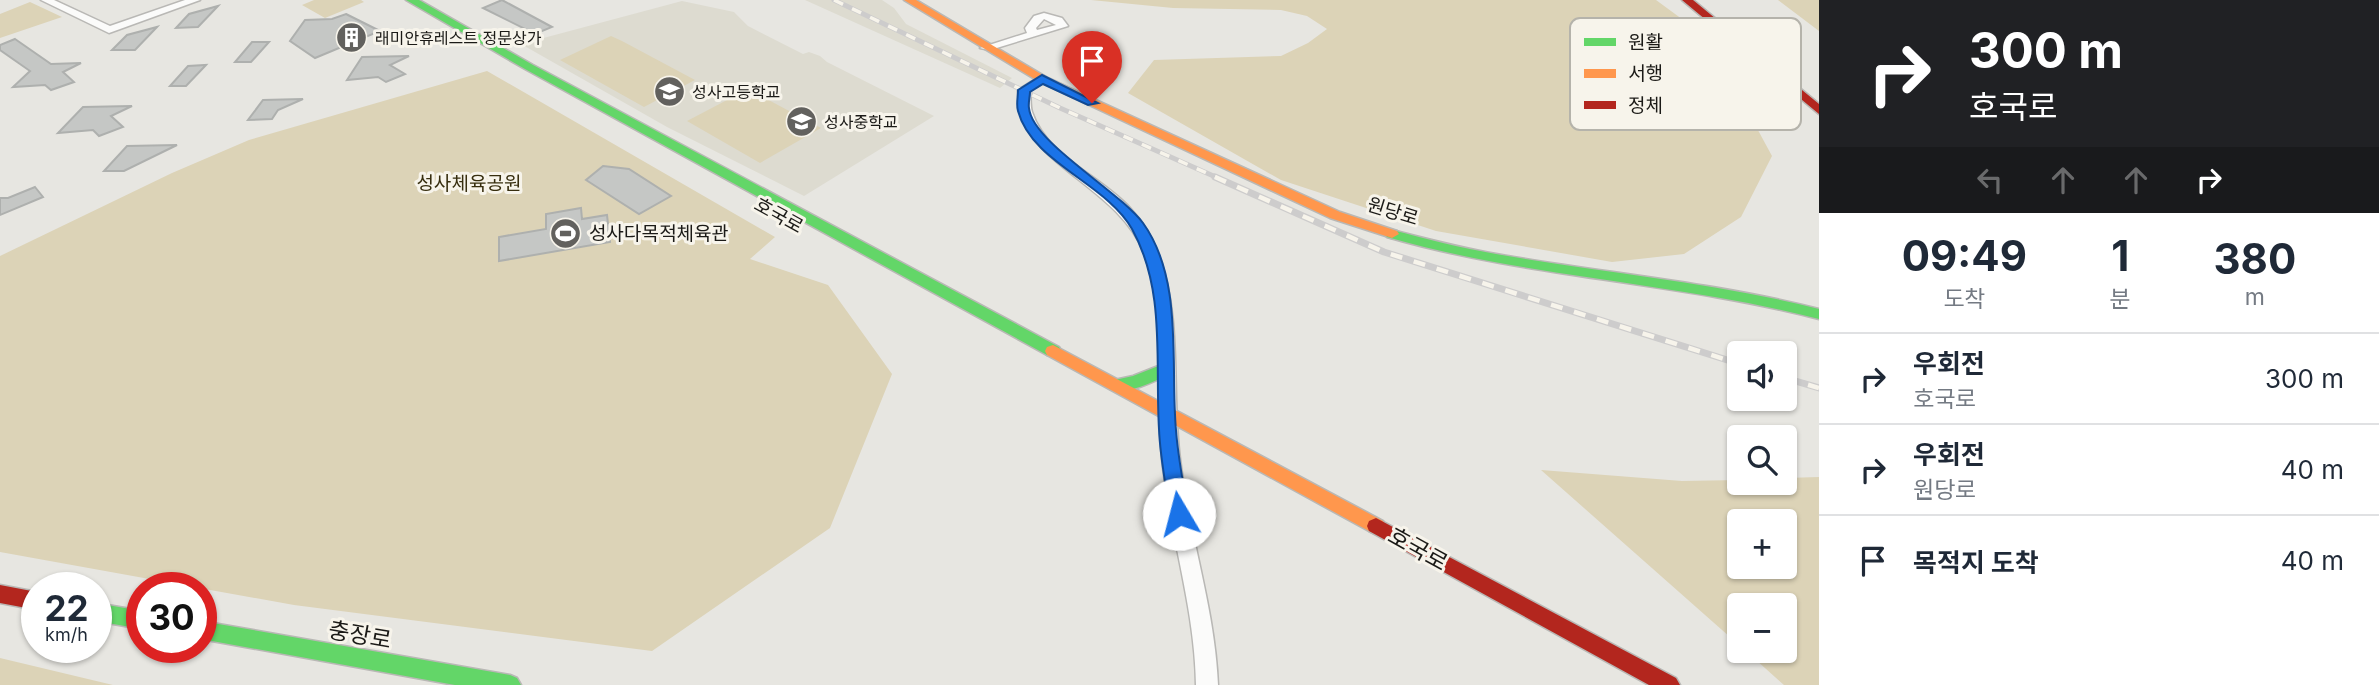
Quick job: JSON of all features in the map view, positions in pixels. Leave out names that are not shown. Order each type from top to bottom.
[{"type":"main road","name":"호국로","points":[[391,0],[1167,430],[1635,685]]},
{"type":"main road","name":"호국로","points":[[411,0],[529,67],[1669,685]]},
{"type":"main road","name":"원당로","points":[[909,0],[1042,79],[1335,215],[1402,237],[1537,267],[1765,300],[1819,314]]},
{"type":"main road","points":[[1687,0],[1709,18]]},
{"type":"main road","points":[[1801,95],[1819,110]]},
{"type":"main road","points":[[1116,384],[1136,382],[1166,369]]},
{"type":"main road","points":[[0,594],[21,598]]},
{"type":"main road","name":"충장로","points":[[217,633],[510,685]]},
{"type":"street","points":[[46,0],[109,30],[195,0]]},
{"type":"street","points":[[986,48],[1033,33]]},
{"type":"street","points":[[1042,79],[1024,90],[1023,109],[1032,129],[1046,145],[1112,198],[1138,226],[1154,263],[1166,325],[1167,430],[1179,514],[1203,612],[1207,685]]},
{"type":"shaded area","points":[[805,0],[882,0],[894,8],[906,24],[1012,78],[1000,88]]},
{"type":"shaded area","points":[[682,1],[734,12],[748,26],[803,54],[809,52],[820,56],[934,116],[804,196],[667,127],[521,44]]},
{"type":"green space","points":[[314,0],[364,2],[325,18],[302,5]]},
{"type":"green space","points":[[1091,0],[1656,0],[1681,18],[1570,18],[1570,130],[1758,130],[1772,156],[1741,217],[1684,254],[1612,262],[1436,231],[1281,180],[1128,93],[1154,60],[1281,56],[1308,43],[1327,29],[1307,16],[1281,10],[1173,8]]},
{"type":"green space","points":[[1778,0],[1819,0],[1819,31]]},
{"type":"green space","points":[[30,2],[62,17],[0,38],[0,14]]},
{"type":"green space","points":[[611,36],[695,80],[644,107],[560,60]]},
{"type":"green space","name":"성사체육공원","points":[[487,71],[775,237],[750,259],[828,285],[892,374],[830,528],[652,651],[294,605],[217,591],[217,572],[126,572],[126,575],[0,552],[0,256],[172,173],[249,140]]},
{"type":"green space","points":[[748,89],[821,128],[760,163],[687,121]]},
{"type":"green space","points":[[1541,470],[1682,481],[1727,480],[1727,495],[1797,495],[1797,478],[1819,477],[1819,685],[1784,685],[1759,663],[1797,663],[1797,593],[1727,593],[1727,634]]},
{"type":"green space","points":[[0,658],[113,685],[0,685]]},
{"type":"building","points":[[502,0],[552,27],[535,34],[483,8]]},
{"type":"building","points":[[218,6],[198,27],[176,28],[189,14]]},
{"type":"building","points":[[346,14],[380,31],[315,58],[290,41],[305,20],[332,19]]},
{"type":"building","points":[[157,27],[135,50],[112,50],[127,35]]},
{"type":"building","points":[[15,39],[51,64],[81,63],[63,72],[74,82],[51,90],[45,85],[13,87],[30,71],[0,50],[0,45]]},
{"type":"building","points":[[252,42],[269,42],[251,62],[235,62]]},
{"type":"building","points":[[409,56],[390,65],[405,74],[386,82],[378,77],[347,80],[362,57]]},
{"type":"building","points":[[206,65],[186,86],[170,86],[188,66]]},
{"type":"building","points":[[303,99],[278,110],[272,119],[248,120],[263,100]]},
{"type":"building","points":[[132,106],[111,116],[123,127],[99,136],[93,130],[58,133],[83,107]]},
{"type":"building","points":[[177,145],[124,171],[104,171],[127,146]]},
{"type":"building","points":[[603,166],[629,169],[671,196],[639,214],[586,180]]},
{"type":"building","points":[[35,187],[43,197],[0,215],[0,198],[8,198]]},
{"type":"building","name":"성사다목적체육관","points":[[581,208],[582,219],[607,215],[610,242],[499,261],[499,237],[546,229],[546,214]]},
{"type":"railway","points":[[834,0],[1060,108],[1218,178]]},
{"type":"railway","points":[[1215,177],[1384,252],[1727,360]]},
{"type":"railway","points":[[1797,382],[1819,388]]},
{"type":"traffic: fast","points":[[411,0],[529,67],[1053,351]]},
{"type":"traffic: fast","points":[[1392,234],[1496,259],[1709,290],[1819,314]]},
{"type":"traffic: fast","points":[[1116,385],[1136,382],[1166,369]]},
{"type":"traffic: fast","points":[[112,615],[126,617]]},
{"type":"traffic: fast","points":[[217,633],[510,685]]},
{"type":"traffic: slow","points":[[909,0],[1042,79],[1335,215],[1392,234]]},
{"type":"traffic: slow","points":[[1053,351],[1376,526]]},
{"type":"traffic: jam","points":[[1687,0],[1709,18]]},
{"type":"traffic: jam","points":[[1801,95],[1819,110]]},
{"type":"traffic: jam","points":[[1376,526],[1669,685]]},
{"type":"traffic: jam","points":[[0,594],[21,598]]},
{"type":"place","name":"래미안휴레스트 정문상가","points":[[352,38]]},
{"type":"place","name":"성사고등학교","points":[[669,92]]},
{"type":"place","name":"성사중학교","points":[[801,122]]},
{"type":"place","name":"성사다목적체육관","points":[[566,233]]},
{"type":"route","points":[[1092,103],[1042,79],[1024,90],[1023,109],[1032,129],[1046,145],[1112,198],[1138,226],[1154,263],[1166,325],[1167,430],[1179,514]]}]
